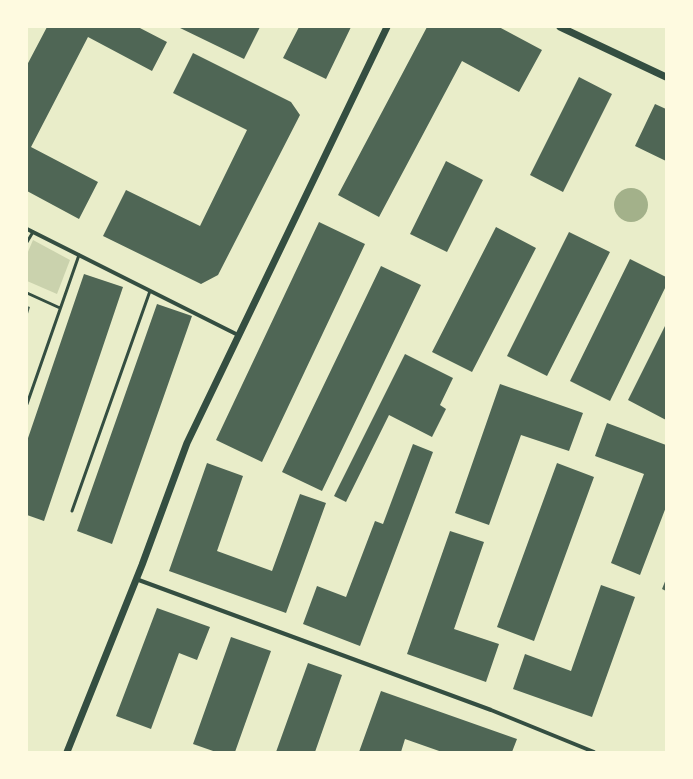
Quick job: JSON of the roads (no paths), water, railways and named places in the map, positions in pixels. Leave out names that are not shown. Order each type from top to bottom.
[{"type":"street","points":[[67,752],[136,579],[187,443],[387,27]]},
{"type":"street","points":[[560,27],[666,77]]},
{"type":"street","points":[[27,229],[238,335]]},
{"type":"street","points":[[136,579],[492,710],[594,752]]},
{"type":"lane","points":[[27,242],[33,232]]},
{"type":"lane","points":[[27,404],[79,255]]},
{"type":"lane","points":[[72,511],[150,291]]},
{"type":"lane","points":[[27,293],[60,308]]}]
